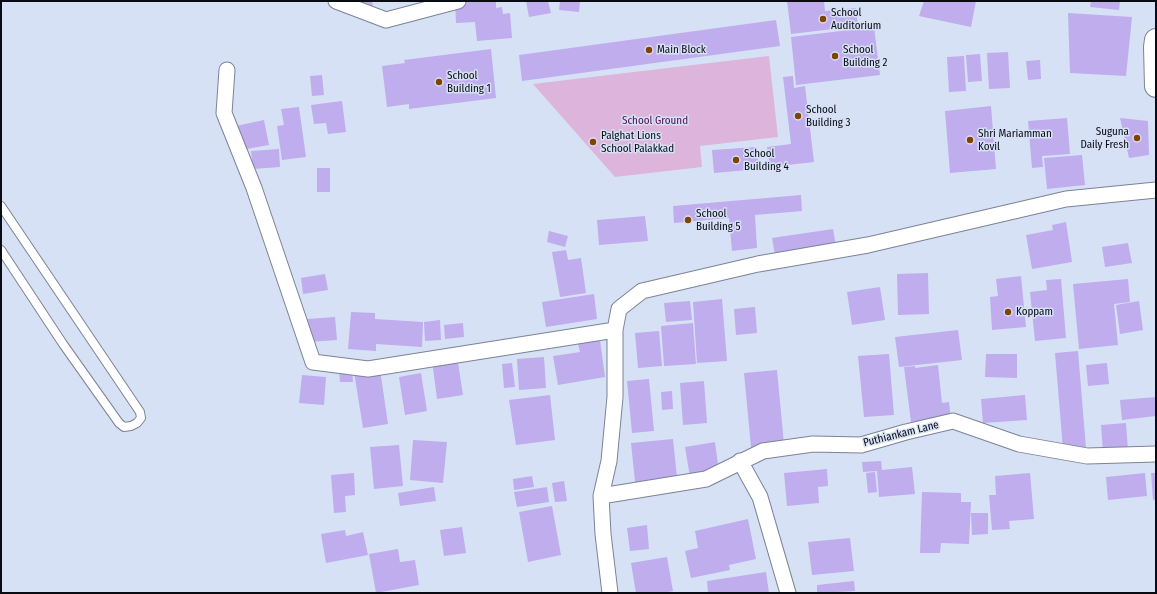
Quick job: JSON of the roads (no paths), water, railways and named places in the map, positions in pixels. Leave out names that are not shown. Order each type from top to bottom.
[{"type":"street","points":[[336,1],[386,20],[458,1]]},
{"type":"street","points":[[1156,40],[1156,86]]},
{"type":"street","points":[[227,70],[224,113],[254,188],[313,362],[368,369],[616,330]]},
{"type":"street","points":[[610,593],[603,534],[601,496],[609,461],[615,397],[616,330],[619,309],[642,291],[758,264],[868,245],[1066,200],[1156,190]]},
{"type":"street","name":"Puthiankam Lane","points":[[601,496],[706,479],[763,450],[813,444],[861,445],[906,432],[953,421],[1019,444],[1087,456],[1156,454]]},
{"type":"street","points":[[740,461],[760,497],[788,593]]},
{"type":"lane","points":[[1,206],[140,412],[141,418],[137,423],[124,427],[119,423],[63,344],[1,250]]},
{"type":"place","name":"School Auditorium","points":[[823,19]]},
{"type":"place","name":"Main Block","points":[[649,50]]},
{"type":"place","name":"School Building 2","points":[[835,56]]},
{"type":"place","name":"School Building 1","points":[[439,82]]},
{"type":"place","name":"School Building 3","points":[[798,116]]},
{"type":"place","name":"Suguna Daily Fresh","points":[[1137,138]]},
{"type":"place","name":"Shri Mariamman Kovil","points":[[970,140]]},
{"type":"place","name":"Palghat Lions School Palakkad","points":[[593,142]]},
{"type":"place","name":"School Building 4","points":[[736,160]]},
{"type":"place","name":"School Building 5","points":[[688,220]]},
{"type":"place","name":"Koppam","points":[[1008,312]]},
{"type":"park label","name":"School Ground","points":[[655,121]]}]
